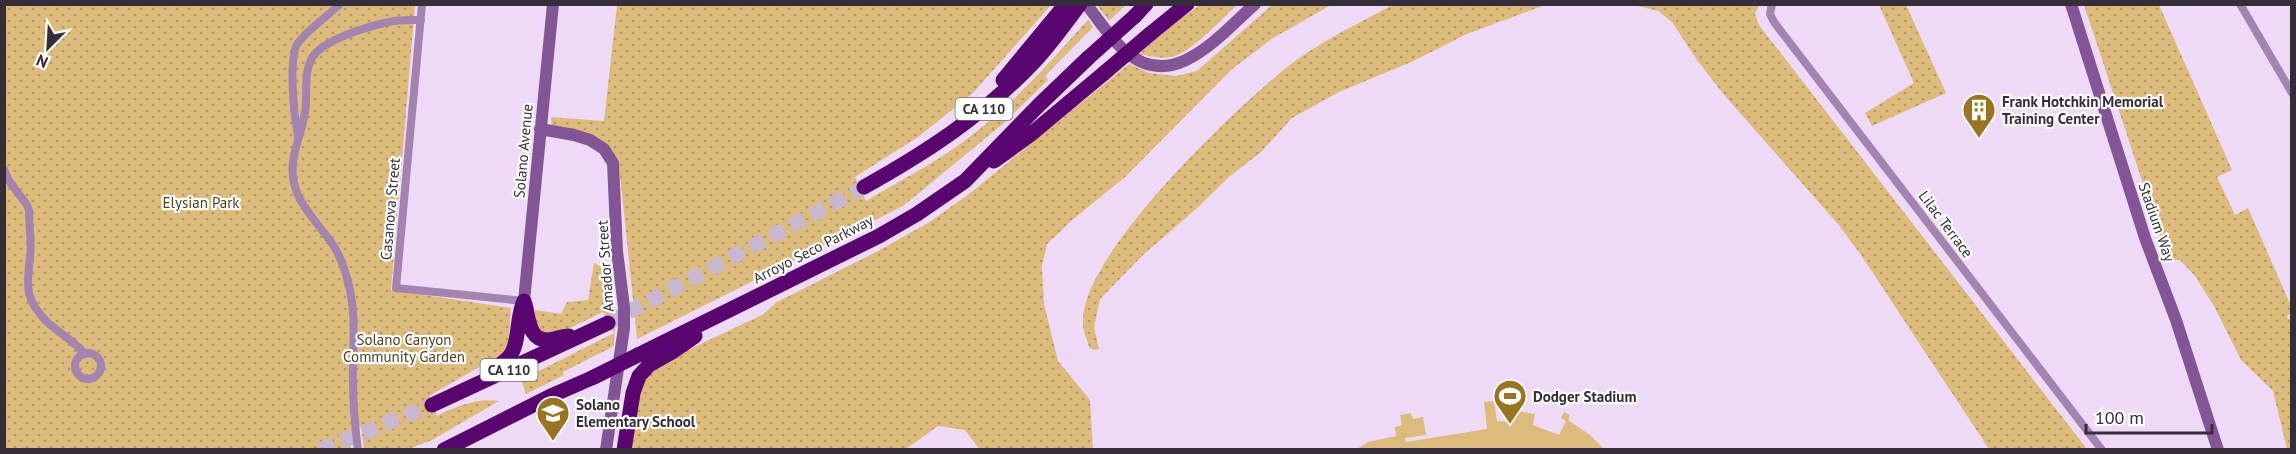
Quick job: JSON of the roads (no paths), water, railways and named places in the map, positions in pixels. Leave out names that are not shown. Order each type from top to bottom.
[{"type":"highway","points":[[967,123],[1066,4]]},
{"type":"highway","name":"CA 110","points":[[864,187],[918,157],[967,123],[1032,64],[1080,4]]},
{"type":"highway","points":[[965,181],[1030,135],[1187,4]]},
{"type":"highway","name":"Arroyo Seco Parkway","points":[[447,448],[879,237],[965,181],[1039,105],[1140,10]]},
{"type":"highway","points":[[524,301],[531,331],[538,337],[548,340],[562,336],[586,335]]},
{"type":"highway","points":[[475,386],[513,351],[519,312],[524,301]]},
{"type":"highway","points":[[624,450],[633,393],[643,369],[672,352],[726,313]]},
{"type":"highway","name":"CA 110","points":[[432,405],[608,323]]},
{"type":"street","points":[[298,135],[294,116],[292,60],[294,51],[299,41],[339,4]]},
{"type":"street","name":"Casanova Street","points":[[422,4],[396,288],[524,301]]},
{"type":"street","name":"Solano Avenue","points":[[524,301],[553,4]]},
{"type":"street","points":[[1086,4],[1118,44],[1132,57],[1149,64],[1165,66],[1179,64],[1198,54],[1255,4]]},
{"type":"street","name":"Lilac Terrace","points":[[1772,4],[1770,14],[1774,22],[2102,450]]},
{"type":"street","name":"Stadium Way","points":[[2071,4],[2145,238],[2176,320],[2218,450]]},
{"type":"street","points":[[2240,4],[2292,93]]},
{"type":"street","points":[[358,450],[353,380],[354,325],[350,288],[344,267],[335,249],[300,199],[294,183],[292,168],[305,112],[307,73],[311,59],[318,49],[341,38],[390,21],[421,20]]},
{"type":"street","name":"Amador Street","points":[[540,129],[590,140],[604,149],[613,163],[617,251],[624,307],[624,328],[606,450]]},
{"type":"street","points":[[4,169],[9,181],[29,211],[30,257],[27,290],[34,307],[85,354]]},
{"type":"tunnel","points":[[608,323],[864,187]]},
{"type":"tunnel","points":[[320,450],[432,405]]},
{"type":"place","name":"Frank Hotchkin Memorial Training Center","points":[[1979,139]]},
{"type":"place","name":"Dodger Stadium","points":[[1510,425]]},
{"type":"place","name":"Solano Elementary School","points":[[553,442]]},
{"type":"park label","name":"Elysian Park","points":[[201,202]]},
{"type":"park label","name":"Solano Canyon Community Garden","points":[[404,348]]}]
